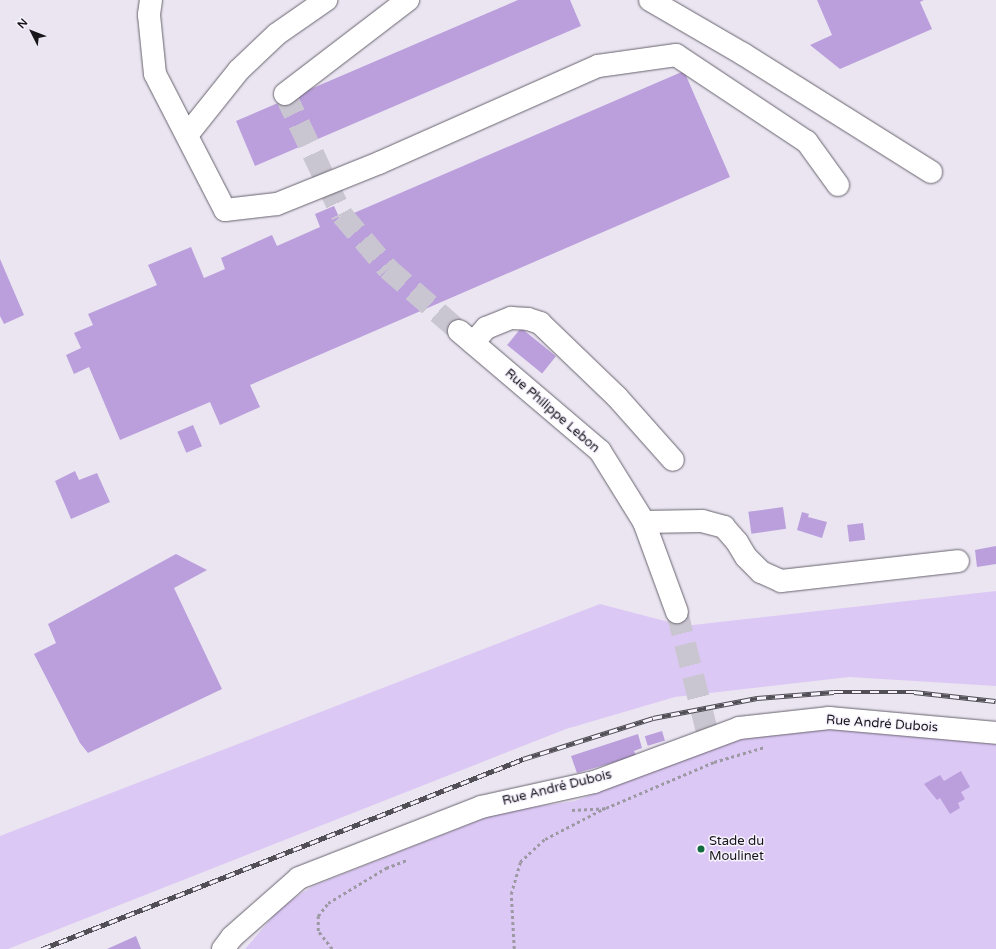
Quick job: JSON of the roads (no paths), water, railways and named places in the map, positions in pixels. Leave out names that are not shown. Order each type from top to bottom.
[{"type":"street","points":[[151,0],[149,15],[155,74],[225,210],[277,204],[379,163],[598,66],[676,55],[807,142],[838,185]]},
{"type":"street","points":[[187,135],[239,70],[277,34],[326,0]]},
{"type":"street","points":[[285,94],[408,0]]},
{"type":"street","points":[[650,0],[743,54],[931,172]]},
{"type":"street","name":"Rue Philippe Lebon","points":[[673,460],[617,397],[540,323],[528,319],[511,318],[466,337],[600,451],[644,522],[677,612]]},
{"type":"street","points":[[644,522],[702,521],[724,527],[737,542],[746,557],[761,572],[781,581],[958,561]]},
{"type":"street","name":"Rue André Dubois","points":[[223,949],[232,937],[299,878],[481,807],[594,782],[739,728],[829,718],[996,734]]},
{"type":"tunnel","points":[[285,94],[342,215],[388,269],[459,331]]},
{"type":"tunnel","points":[[677,612],[709,739]]},
{"type":"railway","points":[[42,949],[523,759],[653,718],[757,698],[834,692],[914,692],[996,701]]},
{"type":"place","name":"Stade du Moulinet","points":[[701,849]]}]
